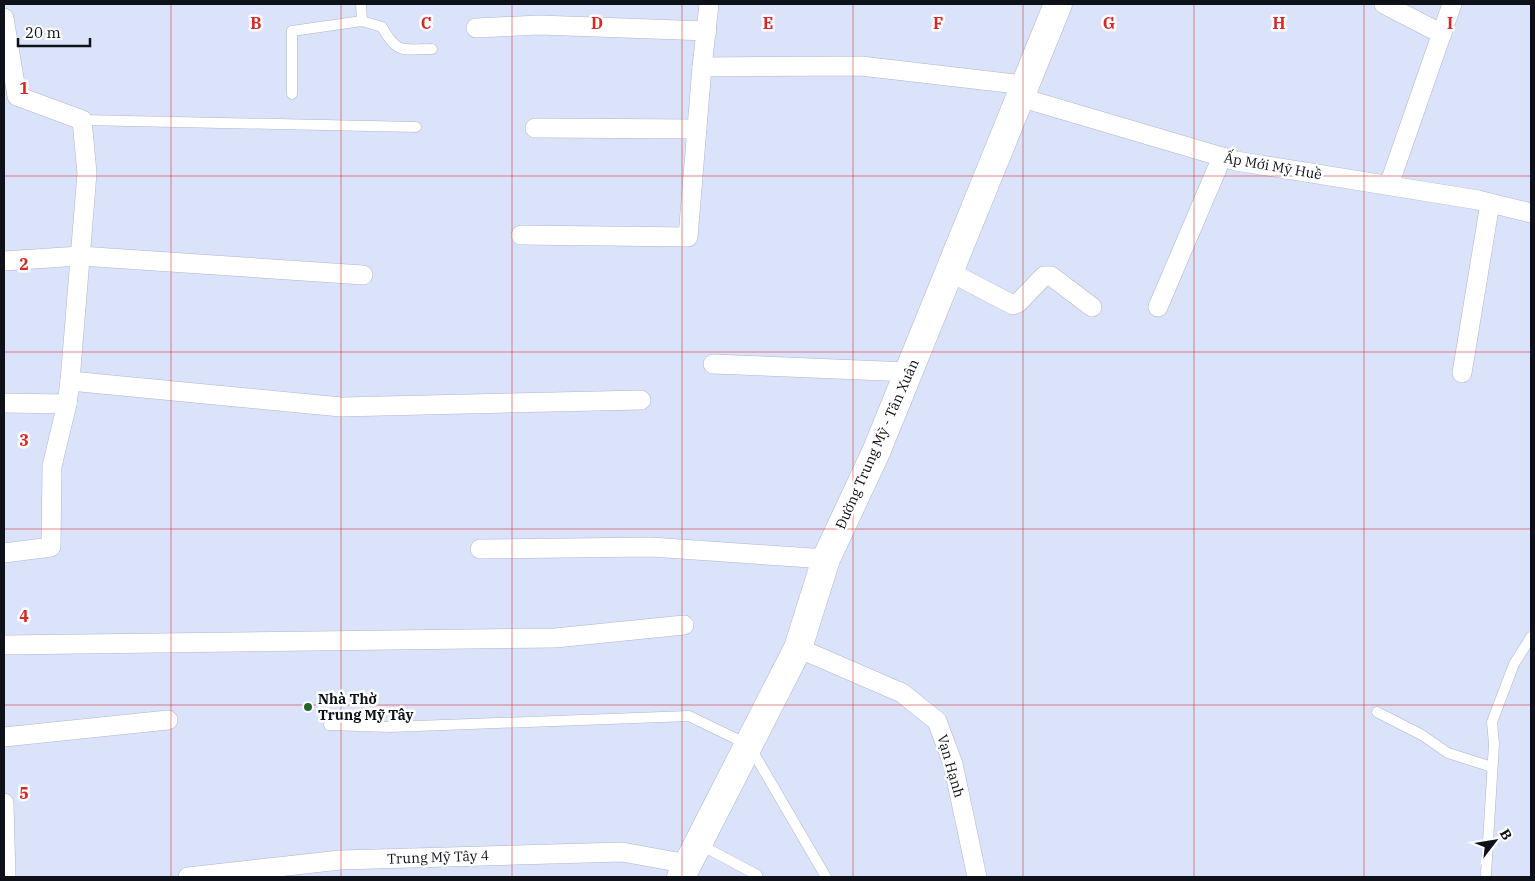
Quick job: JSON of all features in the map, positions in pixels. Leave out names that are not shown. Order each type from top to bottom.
[{"type":"street","points":[[521,235],[688,237],[696,129],[709,4]]},
{"type":"street","name":"Đường Trung Mỹ - Tân Xuân","points":[[689,862],[798,648],[826,559],[876,452],[1058,4]]},
{"type":"street","points":[[1384,4],[1442,34]]},
{"type":"street","points":[[1389,185],[1452,4]]},
{"type":"street","points":[[4,18],[18,96],[82,120],[87,173],[70,381],[67,404],[52,466],[51,546],[4,552]]},
{"type":"street","points":[[476,28],[539,26],[707,31]]},
{"type":"street","name":"Ấp Mới Mỹ Huề","points":[[702,67],[861,66],[1022,91],[1236,161],[1389,185],[1490,203],[1531,213]]},
{"type":"street","points":[[535,128],[696,129]]},
{"type":"street","points":[[1158,307],[1222,157]]},
{"type":"street","points":[[1462,373],[1490,203]]},
{"type":"street","points":[[4,261],[80,256],[363,275]]},
{"type":"street","points":[[950,272],[1013,305],[1018,303],[1044,276],[1051,276],[1092,307]]},
{"type":"street","points":[[713,364],[909,372]]},
{"type":"street","points":[[70,381],[341,407],[641,400]]},
{"type":"street","points":[[4,403],[67,404]]},
{"type":"street","points":[[480,549],[651,547],[826,559]]},
{"type":"street","points":[[4,646],[555,638],[684,625]]},
{"type":"street","name":"Vạn Hạnh","points":[[798,648],[902,693],[937,721],[953,764],[977,877]]},
{"type":"street","points":[[4,736],[168,720]]},
{"type":"street","points":[[4,803],[6,877]]},
{"type":"street","name":"Trung Mỹ Tây 4","points":[[188,877],[340,860],[612,852],[689,862]]},
{"type":"lane","points":[[361,4],[362,21]]},
{"type":"lane","points":[[292,94],[292,31],[362,21],[382,27],[392,44],[399,49],[432,49]]},
{"type":"lane","points":[[82,120],[416,126]]},
{"type":"lane","points":[[1486,874],[1494,744],[1492,722],[1514,664],[1531,637]]},
{"type":"lane","points":[[1377,712],[1422,735],[1448,753],[1492,767]]},
{"type":"lane","points":[[329,725],[390,727],[690,716],[749,745],[826,877]]},
{"type":"lane","points":[[689,862],[757,875],[756,877]]},
{"type":"place","name":"Nhà Thờ Trung Mỹ Tây","points":[[308,707]]}]
